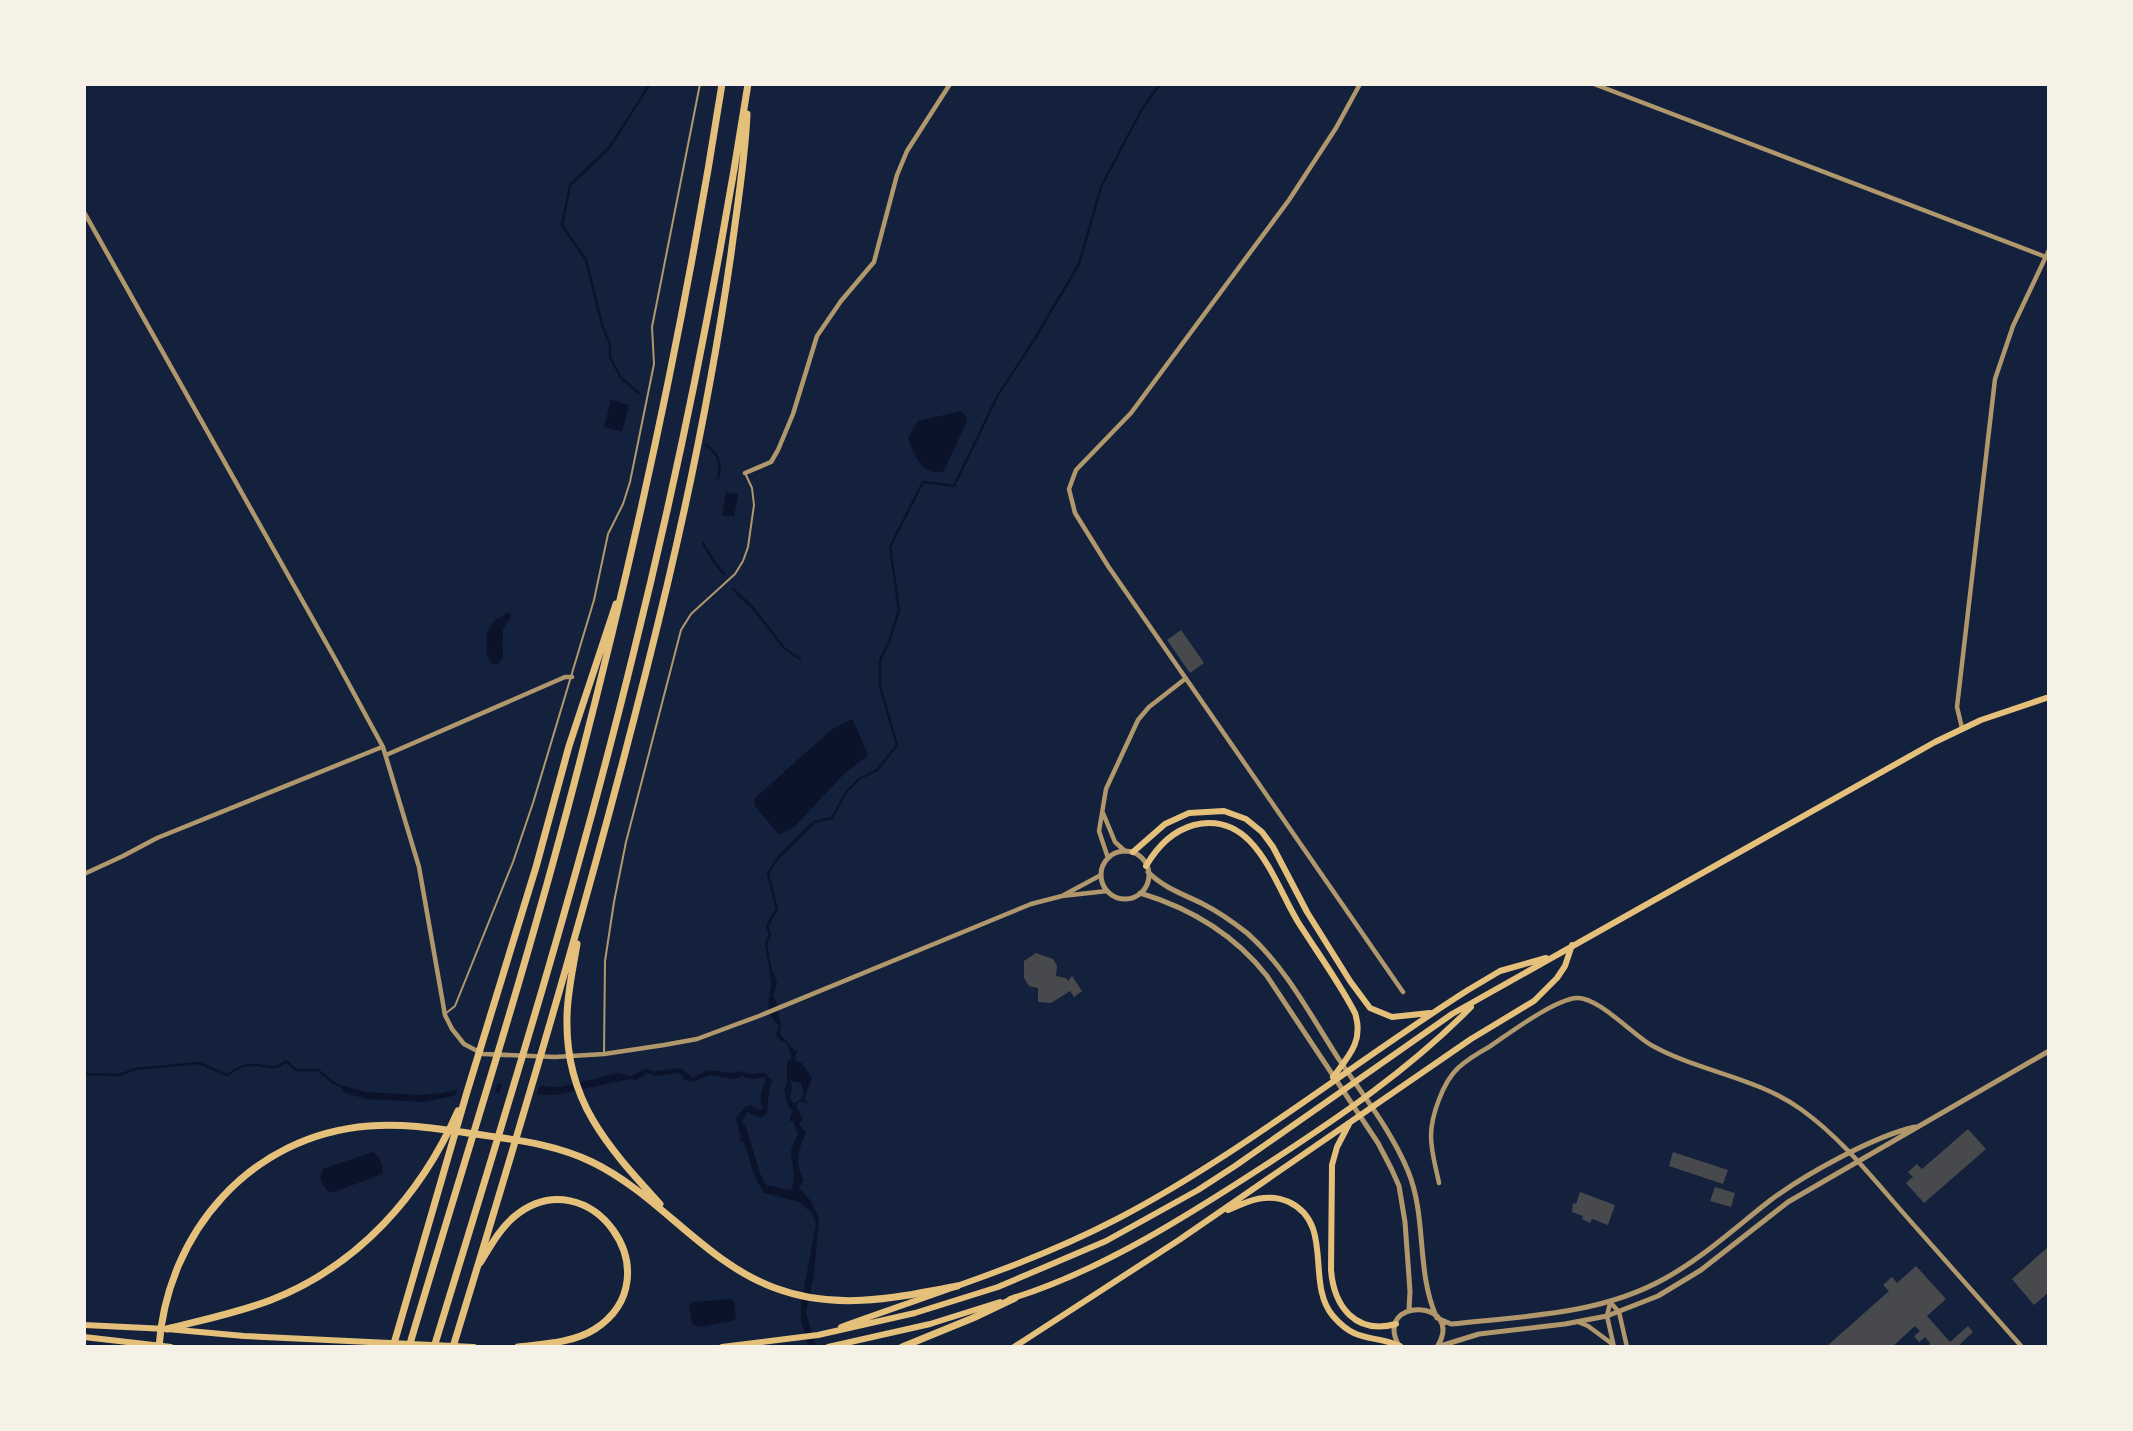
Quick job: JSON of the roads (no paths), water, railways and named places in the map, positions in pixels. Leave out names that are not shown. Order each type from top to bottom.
[{"type":"highway","points":[[409,1347],[573,792],[628,569],[685,303],[722,84]]},
{"type":"highway","points":[[453,1347],[582,915],[636,716],[694,469],[721,324],[746,151],[748,84]]},
{"type":"highway","points":[[434,1347],[584,842],[633,657],[668,508],[713,287],[748,84]]},
{"type":"highway","points":[[393,1347],[595,661],[628,569]]},
{"type":"highway","points":[[582,915],[567,1021],[572,1069],[590,1117],[608,1147],[674,1220]]},
{"type":"highway","points":[[167,1329],[271,1300],[337,1265],[362,1245],[397,1210],[418,1184],[467,1092]]},
{"type":"highway","points":[[159,1347],[161,1322],[178,1264],[190,1239],[214,1206],[236,1183],[262,1163],[297,1144],[335,1132],[367,1126],[407,1125],[443,1129],[555,1147],[612,1173],[724,1261],[762,1283],[785,1291],[847,1302],[878,1301],[957,1286]]},
{"type":"highway","points":[[476,1269],[506,1225],[524,1210],[541,1203],[559,1200],[583,1205],[604,1218],[620,1237],[627,1260],[625,1288],[618,1306],[607,1320],[578,1337],[517,1347]]},
{"type":"highway","points":[[902,1347],[1015,1298]]},
{"type":"main road","points":[[722,1347],[780,1341],[870,1325],[954,1302],[1024,1277],[1106,1241],[1235,1166],[1439,1023],[1572,945],[1962,728],[2049,697]]},
{"type":"main road","points":[[1129,852],[1165,824],[1189,813],[1224,811],[1246,819],[1262,832],[1273,847],[1324,940],[1364,1001],[1379,1013],[1392,1017],[1432,1013]]},
{"type":"main road","points":[[1147,869],[1161,845],[1185,828],[1208,823],[1223,825],[1251,841],[1266,861],[1291,909],[1355,1013],[1359,1029],[1358,1041],[1352,1055],[1327,1085]]},
{"type":"main road","points":[[1014,1347],[1216,1215],[1471,1039],[1534,1001],[1558,978],[1572,945]]},
{"type":"main road","points":[[818,1335],[1045,1253],[1141,1206],[1216,1161],[1432,1013],[1500,971],[1555,955]]},
{"type":"main road","points":[[828,1347],[930,1324],[1015,1298],[1096,1264],[1151,1235],[1297,1146],[1417,1058],[1475,1003]]},
{"type":"main road","points":[[1350,1122],[1337,1147],[1332,1165],[1331,1270],[1335,1293],[1354,1319],[1373,1327],[1396,1324]]},
{"type":"main road","points":[[1216,1215],[1246,1202],[1271,1197],[1299,1208],[1314,1228],[1322,1296],[1329,1311],[1358,1336],[1400,1347]]},
{"type":"main road","points":[[84,1325],[474,1347]]},
{"type":"main road","points":[[84,1337],[171,1347]]},
{"type":"street","points":[[745,473],[771,461],[778,450],[793,414],[817,336],[841,301],[874,262],[900,167],[913,141],[950,84]]},
{"type":"street","points":[[1360,84],[1336,128],[1289,200],[1131,413],[1076,470],[1069,489],[1075,513],[1108,566],[1402,992]]},
{"type":"street","points":[[1594,84],[2046,257]]},
{"type":"street","points":[[84,212],[383,747],[419,867],[444,1015],[464,1044],[483,1054],[555,1057],[604,1054],[697,1039],[792,1003],[1031,904],[1062,896],[1107,891],[1120,898],[1134,897],[1145,887],[1147,869]]},
{"type":"street","points":[[1962,728],[1957,707],[1992,393],[2007,340],[2049,250]]},
{"type":"street","points":[[386,755],[565,677],[572,677]]},
{"type":"street","points":[[1108,858],[1099,831],[1106,789],[1138,720],[1149,707],[1185,679]]},
{"type":"street","points":[[84,874],[157,838],[383,747]]},
{"type":"street","points":[[1101,810],[1115,842],[1143,860],[1147,869],[1163,885],[1217,912],[1250,936],[1273,961],[1389,1135],[1404,1161],[1415,1191],[1430,1303],[1442,1332],[1437,1347]]},
{"type":"street","points":[[1107,891],[1101,875],[1108,858],[1129,852]]},
{"type":"street","points":[[1062,896],[1101,875]]},
{"type":"street","points":[[1140,893],[1197,916],[1239,945],[1267,976],[1378,1143],[1399,1186],[1407,1248],[1409,1310]]},
{"type":"street","points":[[1439,1183],[1432,1145],[1432,1128],[1441,1098],[1456,1071],[1474,1056],[1555,1005],[1581,998],[1594,1001],[1641,1038],[1665,1052],[1758,1086],[1784,1099],[1819,1124],[1858,1162],[2022,1347]]},
{"type":"street","points":[[1437,1347],[1479,1334],[1607,1316],[1658,1296],[1685,1281],[1779,1208],[2049,1051]]},
{"type":"street","points":[[1400,1347],[1396,1338],[1396,1324],[1409,1310],[1421,1308],[1451,1324],[1566,1311],[1610,1302],[1672,1275],[1779,1194],[1886,1135],[1918,1126]]},
{"type":"street","points":[[1610,1302],[1619,1312],[1627,1347]]},
{"type":"street","points":[[1610,1302],[1607,1316],[1613,1345]]},
{"type":"street","points":[[1578,1322],[1588,1326],[1613,1345]]},
{"type":"lane","points":[[444,1015],[455,1006],[513,862],[572,677],[594,600],[608,534],[624,504],[654,364],[652,327],[700,84]]},
{"type":"lane","points":[[604,1054],[606,961],[626,842],[681,630],[701,603],[742,565],[748,547],[754,505],[752,488],[745,473]]},
{"type":"water","points":[[611,400],[629,405],[622,432],[604,427]]},
{"type":"water","points":[[961,411],[967,421],[944,471],[936,472],[924,468],[908,437],[918,421]]},
{"type":"water","points":[[726,492],[738,494],[734,517],[722,515]]},
{"type":"water","points":[[509,612],[511,616],[503,629],[503,645],[500,646],[503,647],[503,657],[498,664],[492,664],[488,658],[490,655],[487,655],[489,629],[495,621]]},
{"type":"water","points":[[853,720],[868,755],[845,773],[794,827],[779,835],[755,806],[754,799],[831,730]]},
{"type":"water","points":[[773,970],[777,983],[773,997],[781,1022],[780,1034],[797,1050],[795,1060],[802,1063],[812,1078],[804,1099],[810,1104],[800,1101],[796,1106],[803,1119],[799,1124],[806,1133],[799,1156],[799,1169],[804,1179],[799,1188],[811,1201],[819,1219],[814,1275],[806,1312],[816,1347],[809,1347],[801,1321],[801,1304],[816,1224],[812,1214],[800,1202],[764,1193],[743,1141],[739,1142],[741,1139],[736,1118],[750,1105],[759,1110],[763,1108],[761,1092],[766,1081],[764,1077],[752,1079],[742,1076],[734,1079],[709,1075],[693,1082],[682,1079],[684,1076],[679,1073],[654,1076],[647,1073],[637,1080],[630,1079],[555,1095],[474,1092],[423,1102],[366,1099],[342,1092],[345,1086],[366,1092],[419,1095],[443,1093],[482,1083],[560,1087],[618,1073],[630,1076],[646,1069],[654,1071],[680,1068],[693,1078],[707,1070],[765,1073],[772,1080],[767,1114],[760,1118],[747,1112],[742,1122],[766,1185],[791,1190],[794,1177],[791,1153],[798,1134],[793,1121],[789,1121],[793,1110],[789,1108],[784,1091],[787,1083],[787,1061],[791,1059],[791,1055],[787,1044],[776,1035],[779,1025],[768,1007],[771,987],[769,972]],"holes":[[[790,1081],[801,1083],[804,1095],[794,1104],[790,1098]]]},
{"type":"water","points":[[373,1152],[381,1162],[382,1174],[332,1193],[326,1190],[320,1179],[323,1169]]},
{"type":"water","points":[[734,1301],[736,1318],[733,1321],[700,1327],[692,1324],[689,1306],[692,1302]]},
{"type":"waterway","points":[[639,393],[621,378],[610,357],[610,344],[602,325],[586,260],[562,225],[570,185],[609,148],[650,84]]},
{"type":"waterway","points":[[771,972],[766,944],[770,934],[767,926],[777,909],[768,874],[772,866],[814,822],[832,818],[846,792],[859,779],[877,770],[897,745],[880,686],[880,660],[899,610],[890,547],[923,482],[954,486],[998,395],[1079,264],[1101,187],[1142,109],[1160,84]]},
{"type":"waterway","points":[[706,445],[718,460],[718,478]]},
{"type":"waterway","points":[[703,543],[724,574]]},
{"type":"waterway","points":[[733,589],[754,609],[784,648],[800,659]]},
{"type":"waterway","points":[[84,1074],[120,1075],[135,1069],[199,1063],[227,1075],[246,1065],[274,1067],[286,1061],[296,1070],[318,1070],[346,1089]]}]
